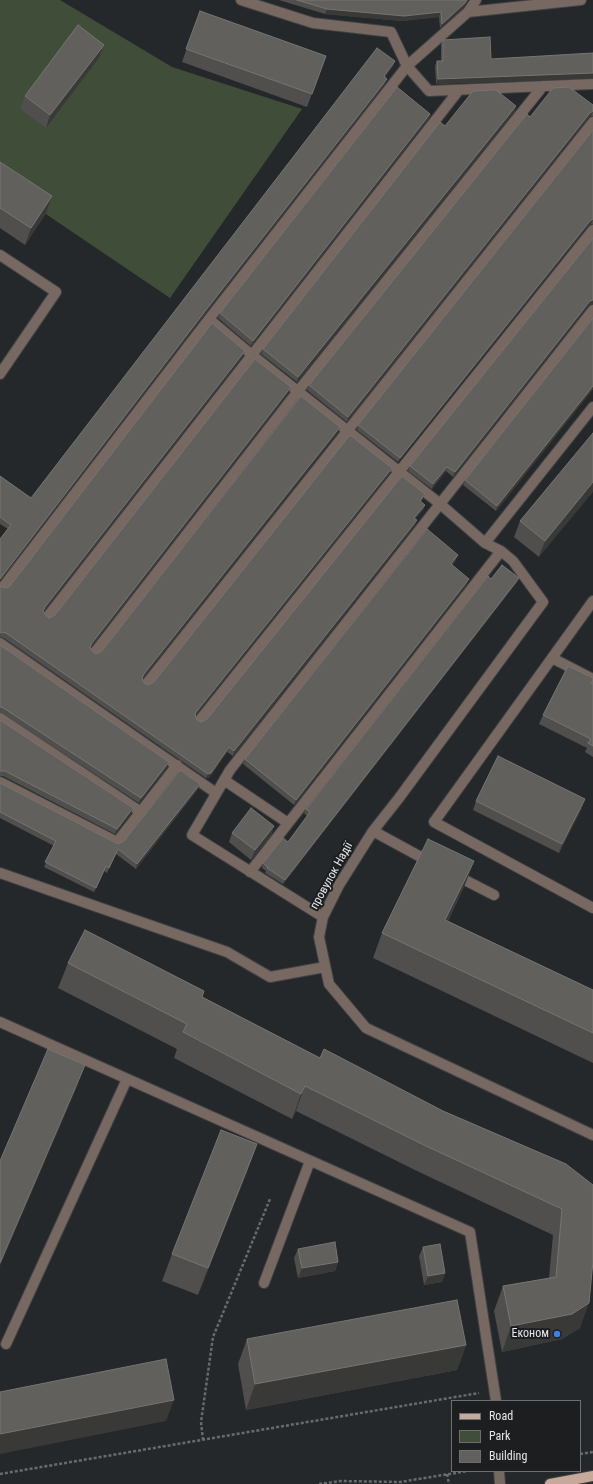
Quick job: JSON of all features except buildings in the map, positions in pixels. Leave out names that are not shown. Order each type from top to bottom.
[{"type":"main road","points":[[550,1484],[593,1476]]},
{"type":"lane","points":[[241,0],[313,22],[390,32],[407,66],[428,91],[593,84]]},
{"type":"lane","points":[[3,588],[209,319],[407,66],[468,12],[476,0]]},
{"type":"lane","points":[[468,12],[581,0]]},
{"type":"lane","points":[[95,652],[298,392],[543,86]]},
{"type":"lane","points":[[48,616],[459,90]]},
{"type":"lane","points":[[147,683],[349,432],[593,122]]},
{"type":"lane","points":[[200,720],[593,230]]},
{"type":"lane","points":[[0,255],[56,292],[0,374]]},
{"type":"lane","points":[[323,917],[192,835],[216,793],[235,764],[593,310]]},
{"type":"lane","points":[[209,319],[298,392],[440,503],[485,543],[501,551],[250,872]]},
{"type":"lane","points":[[485,543],[593,407]]},
{"type":"lane","name":"провулок Надії","points":[[501,551],[513,561],[543,602],[408,785],[372,831],[323,917],[319,937],[329,984],[366,1028],[593,1135]]},
{"type":"lane","points":[[593,601],[434,822],[593,908]]},
{"type":"lane","points":[[0,643],[216,793]]},
{"type":"lane","points":[[552,658],[593,679]]},
{"type":"lane","points":[[0,718],[141,812]]},
{"type":"lane","points":[[0,782],[117,842],[177,765]]},
{"type":"lane","points":[[224,780],[288,823]]},
{"type":"lane","points":[[372,831],[494,895]]},
{"type":"lane","points":[[0,873],[227,952],[270,977],[325,967]]},
{"type":"lane","points":[[0,1022],[470,1232],[496,1400]]},
{"type":"lane","points":[[6,1344],[127,1079]]},
{"type":"lane","points":[[264,1282],[310,1161]]},
{"type":"lane","points":[[500,1472],[500,1484]]},
{"type":"path","points":[[203,1440],[202,1422],[213,1337],[270,1199]]},
{"type":"path","points":[[0,1474],[495,1390]]},
{"type":"path","points":[[581,1454],[593,1452]]},
{"type":"path","points":[[319,1484],[341,1481],[400,1482],[461,1472]]},
{"type":"path","points":[[447,1474],[449,1484]]},
{"type":"green space","points":[[0,0],[60,0],[172,67],[302,109],[170,298],[0,183]]},
{"type":"place","name":"Економ","points":[[557,1334]]}]
